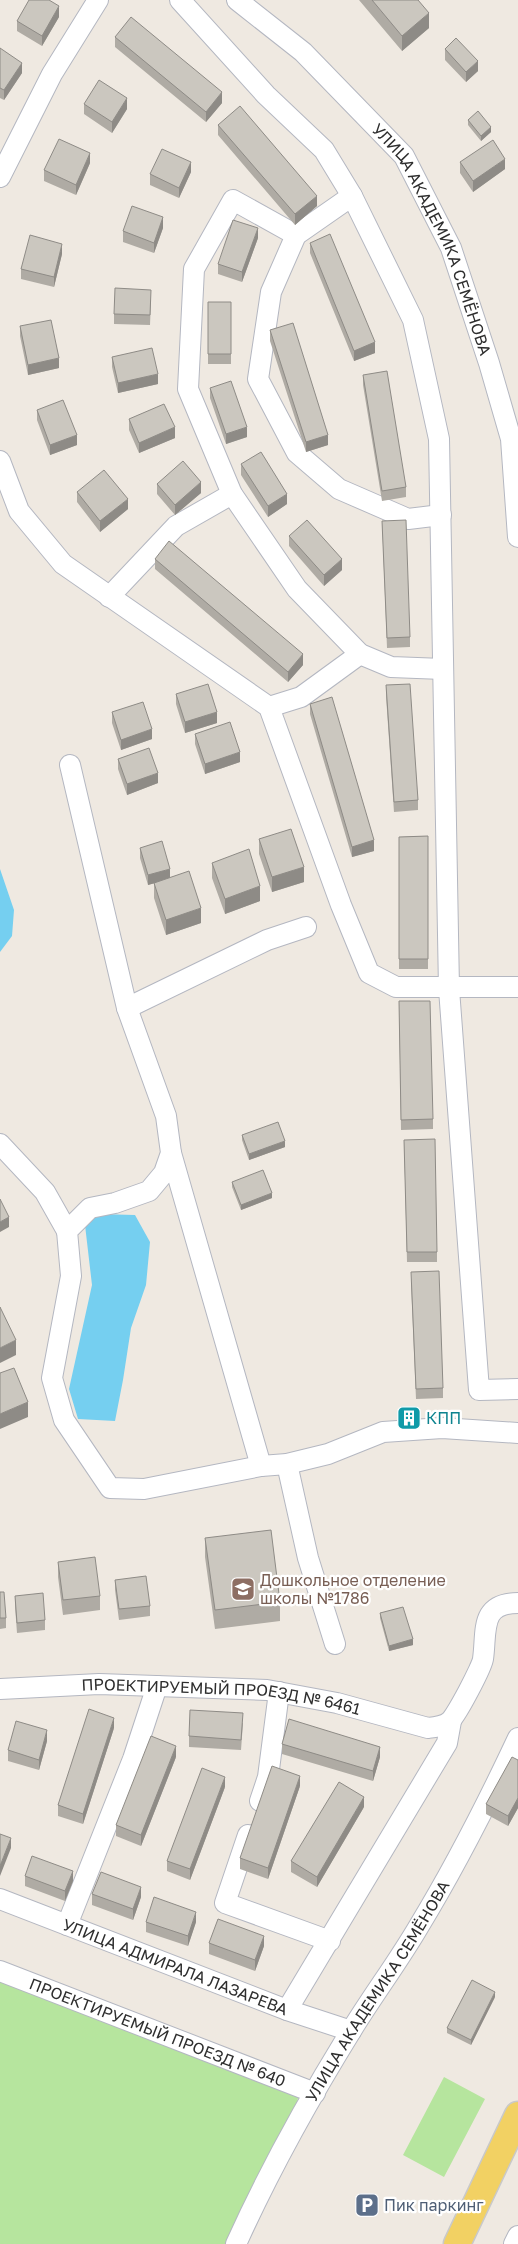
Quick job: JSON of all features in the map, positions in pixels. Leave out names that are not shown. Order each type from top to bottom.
[{"type":"main road","points":[[457,2244],[518,2115]]},
{"type":"street","points":[[0,177],[52,74],[98,0]]},
{"type":"street","points":[[180,0],[266,95],[324,150],[352,196],[413,320],[439,439],[449,989],[480,1390],[518,1389]]},
{"type":"street","name":"УЛИЦА АКАДЕМИКА СЕМЁНОВА","points":[[237,0],[303,52],[404,156],[451,248],[489,363],[511,439],[518,537]]},
{"type":"street","points":[[352,196],[296,235],[271,292],[258,379],[297,452],[340,489],[408,519],[441,515]]},
{"type":"street","points":[[296,235],[233,200],[194,270],[188,389],[232,494],[297,589],[360,654],[391,667],[443,669]]},
{"type":"street","points":[[0,461],[19,512],[63,564],[268,707],[341,905],[370,973],[396,987],[449,989],[518,987]]},
{"type":"street","points":[[109,597],[176,526],[232,494]]},
{"type":"street","points":[[268,707],[301,697],[360,654]]},
{"type":"street","points":[[70,765],[127,1008],[166,1116],[171,1153],[261,1466]]},
{"type":"street","points":[[127,1008],[267,940],[306,927]]},
{"type":"street","points":[[0,1144],[45,1192],[67,1231],[71,1276],[52,1378],[64,1420],[110,1488],[144,1490],[261,1466],[287,1464],[328,1454],[384,1432],[442,1428],[518,1432]]},
{"type":"street","points":[[67,1231],[90,1208],[115,1204],[149,1191],[164,1173],[171,1153]]},
{"type":"street","points":[[287,1464],[308,1558],[335,1644]]},
{"type":"street","points":[[287,2010],[448,1743],[446,1724],[483,1662],[485,1628],[489,1615],[505,1603],[518,1603]]},
{"type":"street","name":"ПРОЕКТИРУЕМЫЙ ПРОЕЗД № 6461","points":[[0,1689],[99,1684],[279,1692],[337,1702],[428,1728],[446,1724]]},
{"type":"street","points":[[67,1925],[133,1759],[157,1686]]},
{"type":"street","points":[[279,1692],[268,1777],[225,1903],[330,1941]]},
{"type":"street","name":"УЛИЦА АКАДЕМИКА СЕМЁНОВА","points":[[236,2244],[250,2213],[314,2093],[351,2031],[424,1918],[477,1826],[518,1738]]},
{"type":"street","name":"УЛИЦА АДМИРАЛА ЛАЗАРЕВА","points":[[0,1899],[287,2010],[351,2031]]},
{"type":"street","name":"ПРОЕКТИРУЕМЫЙ ПРОЕЗД № 640","points":[[0,1971],[314,2093]]},
{"type":"street","points":[[514,2244],[518,2236]]},
{"type":"green space","points":[[0,1981],[296,2092],[298,2098],[295,2111],[238,2215],[226,2244],[0,2244]]},
{"type":"green space","points":[[444,2077],[485,2099],[444,2177],[403,2155]]},
{"type":"water","points":[[0,869],[14,910],[12,936],[0,952]]},
{"type":"water","points":[[98,1214],[135,1215],[150,1242],[146,1285],[131,1328],[115,1421],[78,1419],[69,1389],[92,1285],[85,1225]]},
{"type":"building","points":[[29,0],[49,0],[59,6],[42,36],[17,21]]},
{"type":"building","points":[[372,0],[418,0],[429,13],[402,36]]},
{"type":"building","points":[[131,17],[222,92],[206,112],[115,37]]},
{"type":"building","points":[[456,38],[478,61],[466,72],[445,49]]},
{"type":"building","points":[[0,48],[22,63],[4,90],[0,88]]},
{"type":"building","points":[[99,80],[127,98],[112,122],[84,104]]},
{"type":"building","points":[[240,106],[317,196],[295,214],[218,125]]},
{"type":"building","points":[[478,111],[491,127],[481,136],[468,120]]},
{"type":"building","points":[[59,139],[90,153],[76,185],[44,170]]},
{"type":"building","points":[[493,140],[505,159],[473,181],[460,162]]},
{"type":"building","points":[[162,149],[191,162],[179,188],[150,174]]},
{"type":"building","points":[[132,206],[163,217],[154,243],[123,231]]},
{"type":"building","points":[[233,220],[258,228],[242,272],[218,264]]},
{"type":"building","points":[[330,234],[375,342],[354,351],[310,243]]},
{"type":"building","points":[[30,235],[62,244],[54,277],[21,269]]},
{"type":"building","points":[[115,288],[151,290],[150,315],[114,314]]},
{"type":"building","points":[[208,302],[231,302],[231,354],[208,354]]},
{"type":"building","points":[[51,320],[59,358],[28,365],[20,326]]},
{"type":"building","points":[[293,323],[328,435],[306,442],[270,330]]},
{"type":"building","points":[[152,348],[158,374],[118,383],[112,357]]},
{"type":"building","points":[[387,371],[406,487],[382,491],[363,375]]},
{"type":"building","points":[[231,381],[247,427],[226,434],[210,388]]},
{"type":"building","points":[[63,400],[77,435],[50,445],[37,410]]},
{"type":"building","points":[[164,404],[175,427],[139,443],[129,419]]},
{"type":"building","points":[[261,452],[287,494],[268,506],[241,464]]},
{"type":"building","points":[[183,461],[201,482],[175,505],[157,484]]},
{"type":"building","points":[[104,470],[128,499],[100,521],[77,492]]},
{"type":"building","points":[[307,520],[342,559],[324,575],[289,536]]},
{"type":"building","points":[[406,520],[410,637],[387,638],[382,521]]},
{"type":"building","points":[[169,541],[303,654],[288,672],[155,559]]},
{"type":"building","points":[[208,684],[217,712],[185,722],[176,694]]},
{"type":"building","points":[[410,684],[418,800],[394,802],[386,685]]},
{"type":"building","points":[[332,697],[374,840],[352,847],[310,704]]},
{"type":"building","points":[[143,702],[152,729],[121,740],[112,712]]},
{"type":"building","points":[[230,722],[240,752],[205,764],[195,734]]},
{"type":"building","points":[[149,748],[158,773],[127,784],[118,759]]},
{"type":"building","points":[[291,829],[304,867],[272,877],[259,839]]},
{"type":"building","points":[[428,836],[428,959],[399,959],[399,837]]},
{"type":"building","points":[[162,841],[170,869],[148,875],[140,848]]},
{"type":"building","points":[[249,849],[260,886],[225,899],[212,863]]},
{"type":"building","points":[[189,871],[201,908],[166,920],[154,883]]},
{"type":"building","points":[[399,1001],[430,1001],[433,1119],[401,1120]]},
{"type":"building","points":[[278,1122],[285,1141],[249,1154],[242,1135]]},
{"type":"building","points":[[435,1139],[437,1252],[407,1252],[404,1140]]},
{"type":"building","points":[[263,1170],[272,1193],[241,1205],[232,1182]]},
{"type":"building","points":[[0,1199],[9,1217],[0,1222]]},
{"type":"building","points":[[439,1271],[443,1388],[416,1389],[411,1272]]},
{"type":"building","points":[[0,1307],[16,1340],[0,1348]]},
{"type":"building","points":[[14,1368],[28,1402],[0,1414],[0,1373]]},
{"type":"building","points":[[403,1408],[414,1408],[414,1417],[403,1417]]},
{"type":"building","name":"Дошкольное отделение школы №1786","points":[[271,1530],[280,1602],[215,1610],[205,1538]]},
{"type":"building","points":[[95,1557],[100,1596],[63,1600],[58,1562]]},
{"type":"building","points":[[146,1576],[150,1606],[119,1609],[115,1580]]},
{"type":"building","points":[[0,1592],[4,1592],[6,1618],[0,1618]]},
{"type":"building","points":[[43,1593],[45,1620],[17,1623],[15,1596]]},
{"type":"building","points":[[403,1607],[413,1639],[389,1646],[380,1613]]},
{"type":"building","points":[[89,1709],[114,1718],[83,1814],[58,1805]]},
{"type":"building","points":[[190,1710],[243,1713],[241,1740],[189,1736]]},
{"type":"building","points":[[289,1719],[380,1747],[373,1771],[282,1744]]},
{"type":"building","points":[[16,1721],[47,1730],[39,1760],[8,1750]]},
{"type":"building","points":[[151,1736],[176,1746],[141,1835],[116,1825]]},
{"type":"building","points":[[512,1757],[518,1760],[518,1798],[508,1816],[486,1804]]},
{"type":"building","points":[[272,1766],[300,1776],[268,1868],[240,1858]]},
{"type":"building","points":[[202,1768],[225,1777],[190,1869],[167,1861]]},
{"type":"building","points":[[339,1782],[364,1797],[317,1877],[291,1861]]},
{"type":"building","points":[[0,1834],[11,1838],[0,1866]]},
{"type":"building","points":[[32,1856],[73,1871],[65,1891],[25,1876]]},
{"type":"building","points":[[101,1872],[141,1887],[133,1909],[92,1894]]},
{"type":"building","points":[[154,1897],[196,1912],[188,1936],[146,1922]]},
{"type":"building","points":[[218,1919],[264,1936],[255,1960],[209,1943]]},
{"type":"building","points":[[472,1980],[495,1992],[471,2040],[447,2028]]},
{"type":"place","name":"КПП","points":[[409,1418]]},
{"type":"place","name":"Дошкольное отделение школы №1786","points":[[243,1589]]},
{"type":"place","name":"Пик паркинг","points":[[367,2205]]}]
